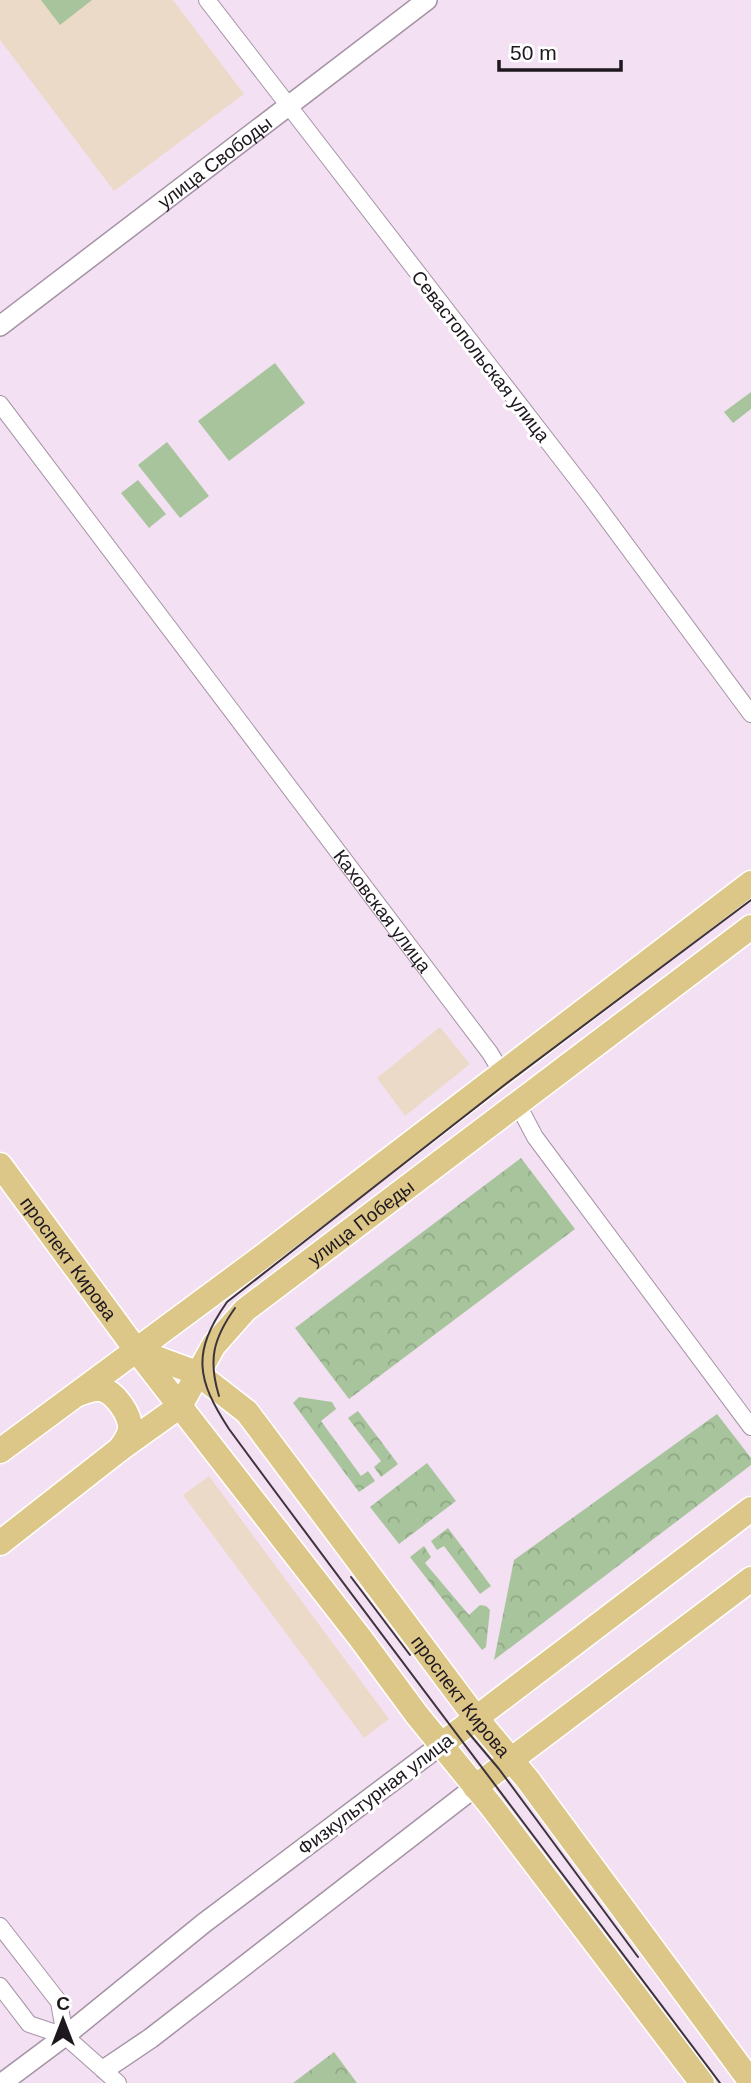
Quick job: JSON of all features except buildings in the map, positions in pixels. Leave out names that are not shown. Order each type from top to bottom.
[{"type":"main road","name":"улица Победы","points":[[0,1451],[137,1351],[751,883]]},
{"type":"main road","name":"улица Победы","points":[[0,1543],[180,1406],[214,1345],[245,1310],[751,927]]},
{"type":"main road","name":"Каховская улица","points":[[502,1073],[517,1103]]},
{"type":"main road","name":"проспект Кирова","points":[[0,1165],[137,1351],[702,2083]]},
{"type":"main road","name":"проспект Кирова","points":[[137,1351],[197,1373],[247,1412],[476,1718],[511,1759],[751,2082]]},
{"type":"main road","points":[[78,1394],[103,1389],[111,1393],[129,1417],[131,1426],[120,1450]]},
{"type":"main road","name":"Физкультурная улица","points":[[442,1744],[751,1509]]},
{"type":"main road","points":[[475,1787],[751,1579]]},
{"type":"street","name":"Севастопольская улица","points":[[207,0],[590,496],[751,714]]},
{"type":"street","name":"улица Свободы","points":[[0,326],[427,0]]},
{"type":"street","name":"Каховская улица","points":[[0,404],[302,802],[490,1053],[502,1073]]},
{"type":"street","name":"Каховская улица","points":[[517,1103],[535,1137],[751,1427]]},
{"type":"street","name":"Физкультурная улица","points":[[2,2083],[65,2036],[204,1923],[442,1744]]},
{"type":"street","points":[[0,1986],[29,2024],[65,2036],[111,2076],[151,2038],[475,1787]]},
{"type":"street","points":[[0,1926],[59,2002],[65,2036]]},
{"type":"shaded area","points":[[0,0],[173,0],[244,94],[114,191],[0,40]]},
{"type":"shaded area","points":[[440,1027],[470,1064],[405,1116],[377,1078]]},
{"type":"shaded area","points":[[209,1476],[389,1719],[364,1738],[183,1495]]},
{"type":"green space","points":[[41,0],[92,0],[60,25]]},
{"type":"green space","points":[[275,363],[305,403],[229,461],[198,421]]},
{"type":"green space","points":[[751,392],[751,409],[733,423],[724,412]]},
{"type":"green space","points":[[167,442],[209,496],[180,518],[138,465]]},
{"type":"green space","points":[[138,480],[166,514],[149,528],[121,493]]},
{"type":"green space","points":[[521,1158],[575,1229],[349,1399],[295,1328]]},
{"type":"green space","points":[[299,1397],[332,1402],[336,1409],[321,1421],[361,1476],[368,1471],[375,1481],[359,1492],[293,1403]]},
{"type":"green space","points":[[358,1411],[398,1464],[381,1477],[374,1467],[381,1461],[348,1418]]},
{"type":"green space","points":[[717,1414],[751,1458],[751,1465],[494,1660],[514,1560]]},
{"type":"green space","points":[[427,1463],[456,1501],[399,1544],[370,1507]]},
{"type":"green space","points":[[448,1528],[491,1586],[480,1594],[444,1546],[437,1550],[431,1541]]},
{"type":"green space","points":[[424,1546],[431,1557],[425,1563],[469,1615],[480,1605],[490,1610],[486,1647],[482,1650],[410,1557]]},
{"type":"green space","points":[[334,2052],[357,2083],[293,2083]]},
{"type":"tram line","points":[[720,2083],[229,1429],[210,1396],[202,1366],[208,1336],[227,1302],[507,1083],[751,900]]},
{"type":"tram line","points":[[219,1396],[213,1361],[217,1340],[235,1308]]},
{"type":"tram line","points":[[351,1577],[410,1655]]},
{"type":"tram line","points":[[467,1731],[499,1769],[638,1957]]}]
